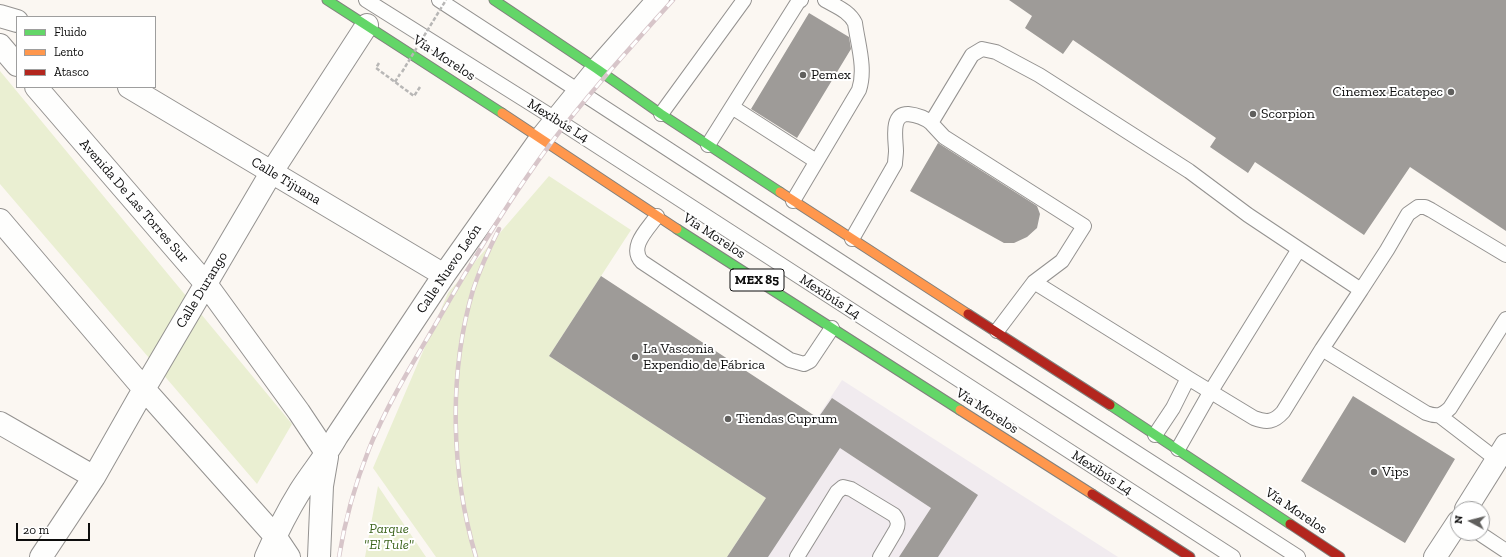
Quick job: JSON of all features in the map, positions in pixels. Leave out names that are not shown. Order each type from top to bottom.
[{"type":"main road","name":"Vía Morelos","points":[[327,0],[541,138],[657,216],[1190,557]]},
{"type":"main road","name":"Vía Morelos","points":[[494,0],[597,68],[661,114],[793,201],[997,331],[1340,557]]},
{"type":"street","name":"Calle Nuevo León","points":[[266,557],[287,512],[327,454],[444,275],[555,119],[597,68],[658,0]]},
{"type":"street","points":[[0,16],[16,21]]},
{"type":"street","name":"Calle Durango","points":[[41,557],[94,477],[271,172],[367,25]]},
{"type":"street","points":[[0,45],[16,64]]},
{"type":"street","name":"Avenida De Las Torres Sur","points":[[37,88],[206,284],[299,412],[327,454]]},
{"type":"street","name":"Calle Tijuana","points":[[131,88],[444,275]]},
{"type":"street","points":[[0,220],[144,389],[275,536],[289,557]]},
{"type":"street","points":[[0,423],[94,477]]},
{"type":"street","points":[[1471,501],[1501,452]]},
{"type":"street","points":[[319,557],[322,486],[327,454]]},
{"type":"street","points":[[1435,557],[1450,534]]},
{"type":"lane","name":"Mexibús L4","points":[[366,0],[555,119],[1233,557]]},
{"type":"lane","points":[[439,0],[1298,557]]},
{"type":"lane","points":[[661,114],[744,0]]},
{"type":"lane","points":[[708,145],[800,0]]},
{"type":"lane","points":[[793,201],[859,90],[862,82],[855,24],[852,16],[825,0]]},
{"type":"lane","points":[[932,123],[972,56],[982,49],[996,52],[1039,75],[1189,171],[1248,215],[1361,290]]},
{"type":"lane","points":[[732,107],[816,161]]},
{"type":"lane","points":[[852,239],[895,164],[895,131],[897,121],[900,116],[904,114],[911,114],[924,118],[932,123],[938,133],[1084,226],[1062,261],[1034,282],[997,331]]},
{"type":"lane","points":[[1034,282],[1254,418],[1270,422],[1278,418],[1283,412],[1322,348],[1387,250],[1408,214],[1418,207],[1425,207],[1506,254]]},
{"type":"lane","points":[[657,216],[638,244],[637,249],[639,259],[790,360],[804,364],[810,361],[832,328]]},
{"type":"lane","points":[[1178,449],[1211,391],[1299,249]]},
{"type":"lane","points":[[1440,416],[1450,408],[1506,319]]},
{"type":"lane","points":[[1322,348],[1426,413],[1440,416],[1501,452]]},
{"type":"lane","points":[[1155,435],[1173,408],[1188,378]]},
{"type":"lane","points":[[797,557],[837,492],[843,488],[851,489],[897,518],[898,526],[880,557]]},
{"type":"lane","points":[[1490,540],[1506,551]]},
{"type":"path","points":[[395,82],[446,0]]},
{"type":"path","points":[[376,68],[414,96]]},
{"type":"shaded area","points":[[842,380],[1118,557],[726,557]]},
{"type":"green space","points":[[0,71],[292,424],[257,484],[0,184]]},
{"type":"green space","points":[[549,176],[631,230],[549,356],[766,498],[727,557],[436,557],[373,468],[448,293]]},
{"type":"green space","name":"Parque \"El Tule\"","points":[[378,486],[426,557],[365,557]]},
{"type":"building","points":[[1009,0],[1506,0],[1506,231],[1410,167],[1364,235],[1255,162],[1248,173],[1210,147],[1216,138],[1073,40],[1063,54],[1025,28],[1032,16]]},
{"type":"building","name":"Pemex","points":[[809,13],[849,37],[851,49],[797,138],[751,109]]},
{"type":"building","points":[[938,143],[1037,206],[1040,214],[1037,228],[1027,237],[1014,243],[1004,243],[910,191]]},
{"type":"building","points":[[601,276],[818,418],[832,398],[978,495],[938,557],[899,557],[931,508],[840,448],[768,557],[727,557],[766,498],[549,356]]},
{"type":"building","points":[[1353,396],[1455,459],[1405,543],[1301,481]]},
{"type":"railway","points":[[339,557],[347,516],[355,489],[376,433],[399,387],[461,280],[505,210],[565,124],[673,0]]},
{"type":"railway","points":[[476,557],[461,492],[457,458],[456,390],[459,356],[473,290],[499,229]]},
{"type":"traffic: fast","points":[[327,0],[502,113]]},
{"type":"traffic: fast","points":[[494,0],[661,114],[780,192]]},
{"type":"traffic: fast","points":[[677,229],[960,410]]},
{"type":"traffic: fast","points":[[1110,405],[1290,524]]},
{"type":"traffic: slow","points":[[502,113],[677,229]]},
{"type":"traffic: slow","points":[[780,192],[968,314]]},
{"type":"traffic: slow","points":[[960,410],[1092,494]]},
{"type":"traffic: jam","points":[[968,314],[1110,405]]},
{"type":"traffic: jam","points":[[1092,494],[1190,557]]},
{"type":"traffic: jam","points":[[1290,524],[1340,557]]},
{"type":"place","name":"Pemex","points":[[803,75]]},
{"type":"place","name":"Cinemex Ecatepec","points":[[1451,92]]},
{"type":"place","name":"Scorpion","points":[[1253,114]]},
{"type":"place","name":"La Vasconia Expendio de Fábrica","points":[[635,357]]},
{"type":"place","name":"Tiendas Cuprum","points":[[728,419]]},
{"type":"place","name":"Vips","points":[[1374,472]]}]
